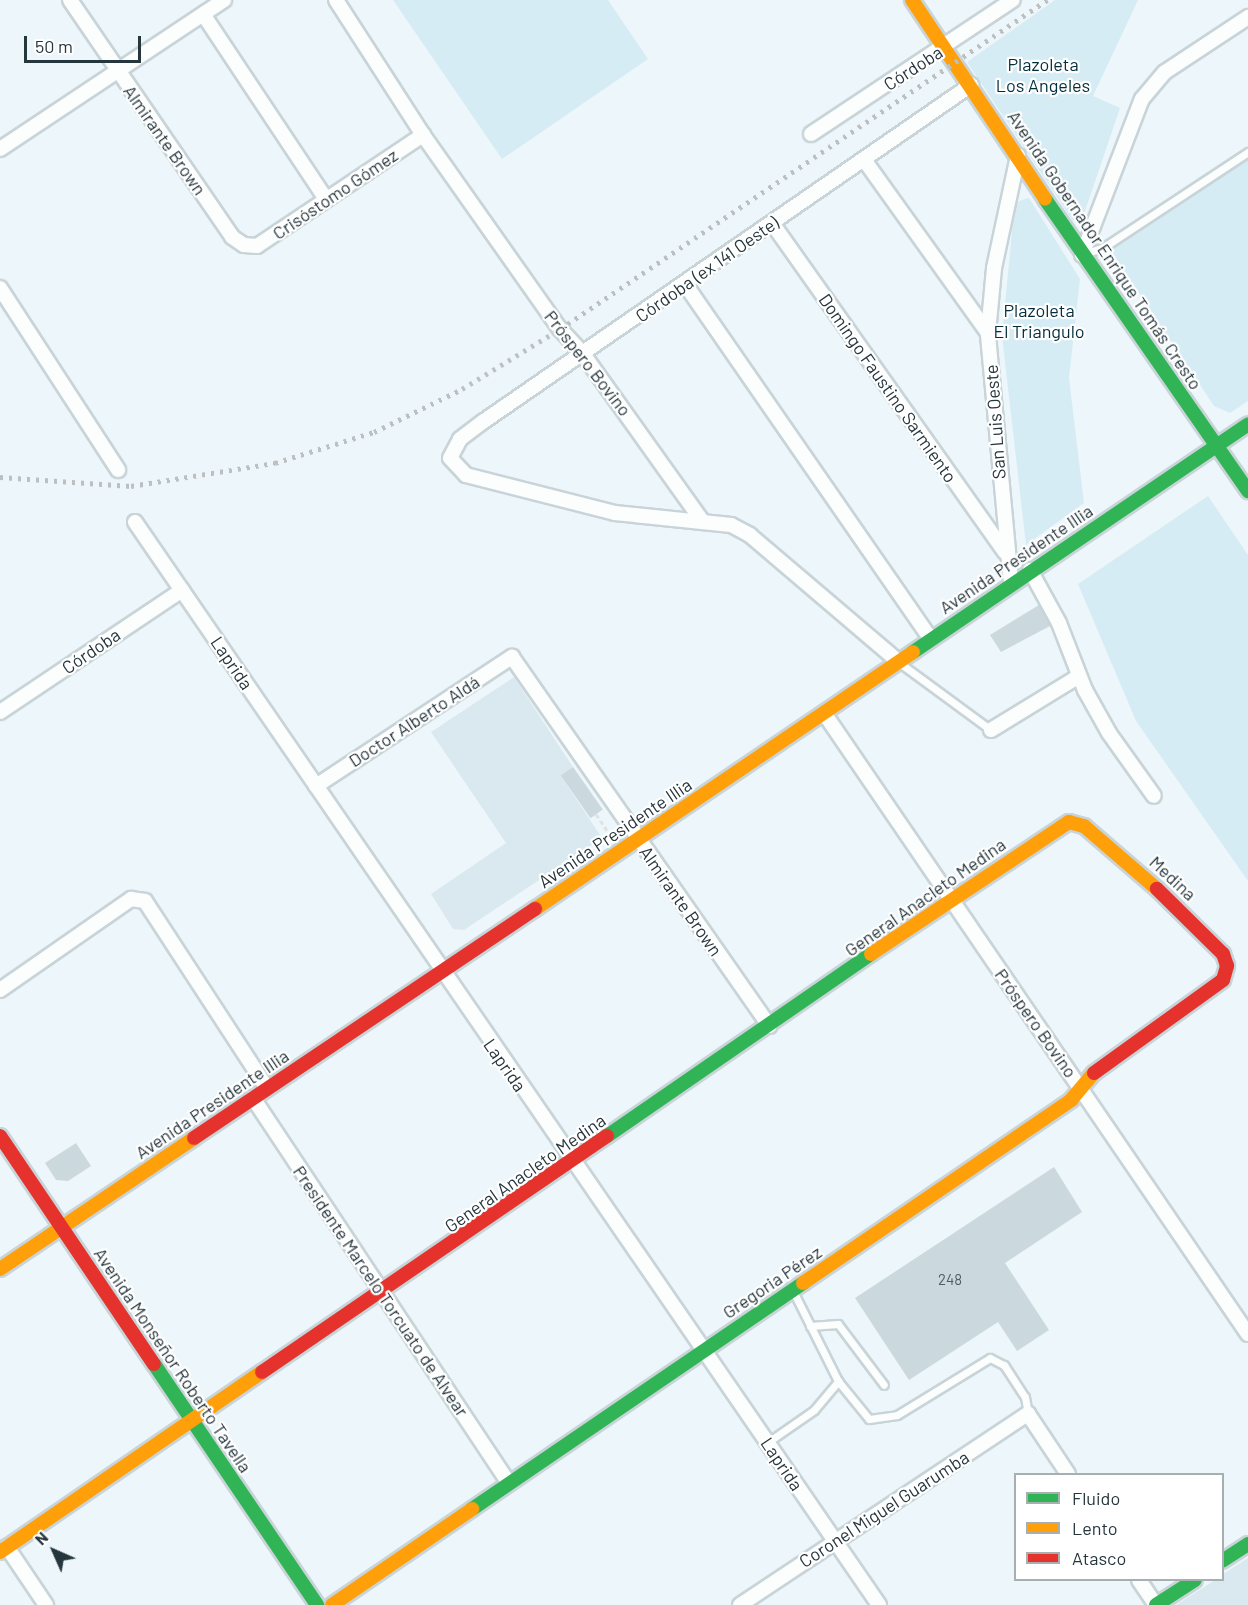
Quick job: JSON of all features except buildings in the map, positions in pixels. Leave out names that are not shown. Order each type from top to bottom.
[{"type":"street","name":"Almirante Brown","points":[[70,0],[232,237],[244,245]]},
{"type":"street","points":[[0,149],[224,0]]},
{"type":"street","name":"Próspero Bovino","points":[[336,0],[423,135],[560,329],[583,354],[703,522]]},
{"type":"street","name":"Avenida Gobernador Enrique Tomás Cresto","points":[[912,0],[971,85],[1082,255],[1248,491]]},
{"type":"street","name":"Córdoba","points":[[811,134],[1013,0]]},
{"type":"street","points":[[203,14],[326,199]]},
{"type":"street","points":[[1082,255],[1142,99],[1165,72],[1248,17]]},
{"type":"street","name":"Córdoba (ex 141 Oeste)","points":[[703,522],[615,513],[466,476],[450,458],[460,440],[865,161],[971,85]]},
{"type":"street","name":"Crisóstomo Gómez","points":[[244,245],[257,246],[423,135]]},
{"type":"street","name":"San Luis Oeste","points":[[1011,583],[1005,552],[988,333],[994,268],[1018,156]]},
{"type":"street","points":[[865,161],[988,333]]},
{"type":"street","name":"Domingo Faustino Sarmiento","points":[[772,223],[1005,552]]},
{"type":"street","points":[[685,284],[931,639]]},
{"type":"street","points":[[0,288],[118,470]]},
{"type":"street","name":"Avenida Presidente Illia","points":[[0,1269],[621,852],[1029,570],[1248,424]]},
{"type":"street","name":"Laprida","points":[[135,522],[441,973],[705,1349],[879,1605]]},
{"type":"street","points":[[703,522],[731,525],[750,535],[899,662]]},
{"type":"street","points":[[1029,570],[1059,623],[1079,676],[1109,733],[1154,796]]},
{"type":"street","name":"Córdoba","points":[[0,712],[182,590]]},
{"type":"street","name":"Almirante Brown","points":[[512,657],[769,1026]]},
{"type":"street","name":"Doctor Alberto Aldá","points":[[316,786],[512,657]]},
{"type":"street","points":[[991,730],[1079,676]]},
{"type":"street","name":"Próspero Bovino","points":[[824,713],[1248,1334]]},
{"type":"street","name":"General Anacleto Medina","points":[[4,1549],[193,1423],[573,1163],[951,900],[1069,822]]},
{"type":"street","name":"Medina","points":[[1069,822],[1084,826],[1128,861],[1207,937],[1223,954],[1227,966],[1223,980]]},
{"type":"street","points":[[0,990],[131,899],[145,901],[267,1088]]},
{"type":"street","name":"Gregoria Pérez","points":[[332,1605],[1071,1100],[1100,1066],[1223,980]]},
{"type":"street","name":"Presidente Marcelo Torcuato de Alvear","points":[[253,1098],[381,1294],[509,1483]]},
{"type":"street","name":"Avenida Monseñor Roberto Tavella","points":[[0,1136],[316,1605]]},
{"type":"street","points":[[1028,1414],[1067,1473]]},
{"type":"street","name":"Coronel Miguel Guarumba","points":[[740,1605],[1028,1414]]},
{"type":"street","points":[[1224,1560],[1248,1544]]},
{"type":"street","points":[[4,1549],[46,1605]]},
{"type":"street","points":[[1140,1581],[1156,1605],[1193,1581]]},
{"type":"lane","points":[[1082,255],[1104,247],[1248,152]]},
{"type":"lane","points":[[899,662],[991,730]]},
{"type":"lane","points":[[792,1290],[838,1381],[869,1419],[897,1415],[990,1358],[1004,1365],[1025,1397],[1028,1414]]},
{"type":"lane","points":[[810,1326],[838,1324],[884,1385]]},
{"type":"lane","points":[[768,1442],[814,1410],[838,1381]]},
{"type":"path","points":[[596,814],[621,852]]},
{"type":"shaded area","points":[[514,677],[573,767],[561,776],[602,838],[464,930],[453,929],[431,894],[506,843],[431,732]]},
{"type":"shaded area","points":[[1248,1558],[1248,1605],[1176,1605],[1213,1581],[1224,1581],[1224,1573]]},
{"type":"green space","points":[[393,0],[608,0],[648,59],[502,159]]},
{"type":"green space","name":"Plazoleta Los Angeles","points":[[1055,0],[1138,0],[1093,96],[1120,108],[1083,217],[1073,221],[967,62]]},
{"type":"green space","points":[[1248,157],[1248,401],[1230,413],[1214,406],[1109,248]]},
{"type":"green space","name":"Plazoleta El Triangulo","points":[[1029,198],[1080,279],[1069,378],[1084,503],[1026,545],[1002,336],[1014,210],[1019,201]]},
{"type":"green space","points":[[1208,496],[1248,555],[1248,881],[1136,721],[1078,584]]},
{"type":"railway","points":[[0,477],[131,486],[275,463],[374,432],[462,389],[560,329],[1047,0]]},
{"type":"traffic: fast","points":[[1045,199],[1248,491]]},
{"type":"traffic: fast","points":[[913,652],[1248,424]]},
{"type":"traffic: fast","points":[[607,1136],[871,954]]},
{"type":"traffic: fast","points":[[472,1509],[803,1283]]},
{"type":"traffic: fast","points":[[154,1364],[317,1605]]},
{"type":"traffic: fast","points":[[1224,1560],[1248,1544]]},
{"type":"traffic: fast","points":[[1156,1605],[1193,1581]]},
{"type":"traffic: slow","points":[[912,0],[1045,199]]},
{"type":"traffic: slow","points":[[535,909],[913,652]]},
{"type":"traffic: slow","points":[[871,954],[1069,822],[1084,826],[1157,889]]},
{"type":"traffic: slow","points":[[803,1283],[1071,1100],[1094,1073]]},
{"type":"traffic: slow","points":[[0,1269],[194,1138]]},
{"type":"traffic: slow","points":[[0,1552],[262,1372]]},
{"type":"traffic: slow","points":[[332,1605],[472,1509]]},
{"type":"traffic: jam","points":[[1094,1073],[1223,980],[1227,966],[1223,954],[1157,889]]},
{"type":"traffic: jam","points":[[194,1138],[535,909]]},
{"type":"traffic: jam","points":[[0,1136],[154,1364]]},
{"type":"traffic: jam","points":[[262,1372],[607,1136]]}]
